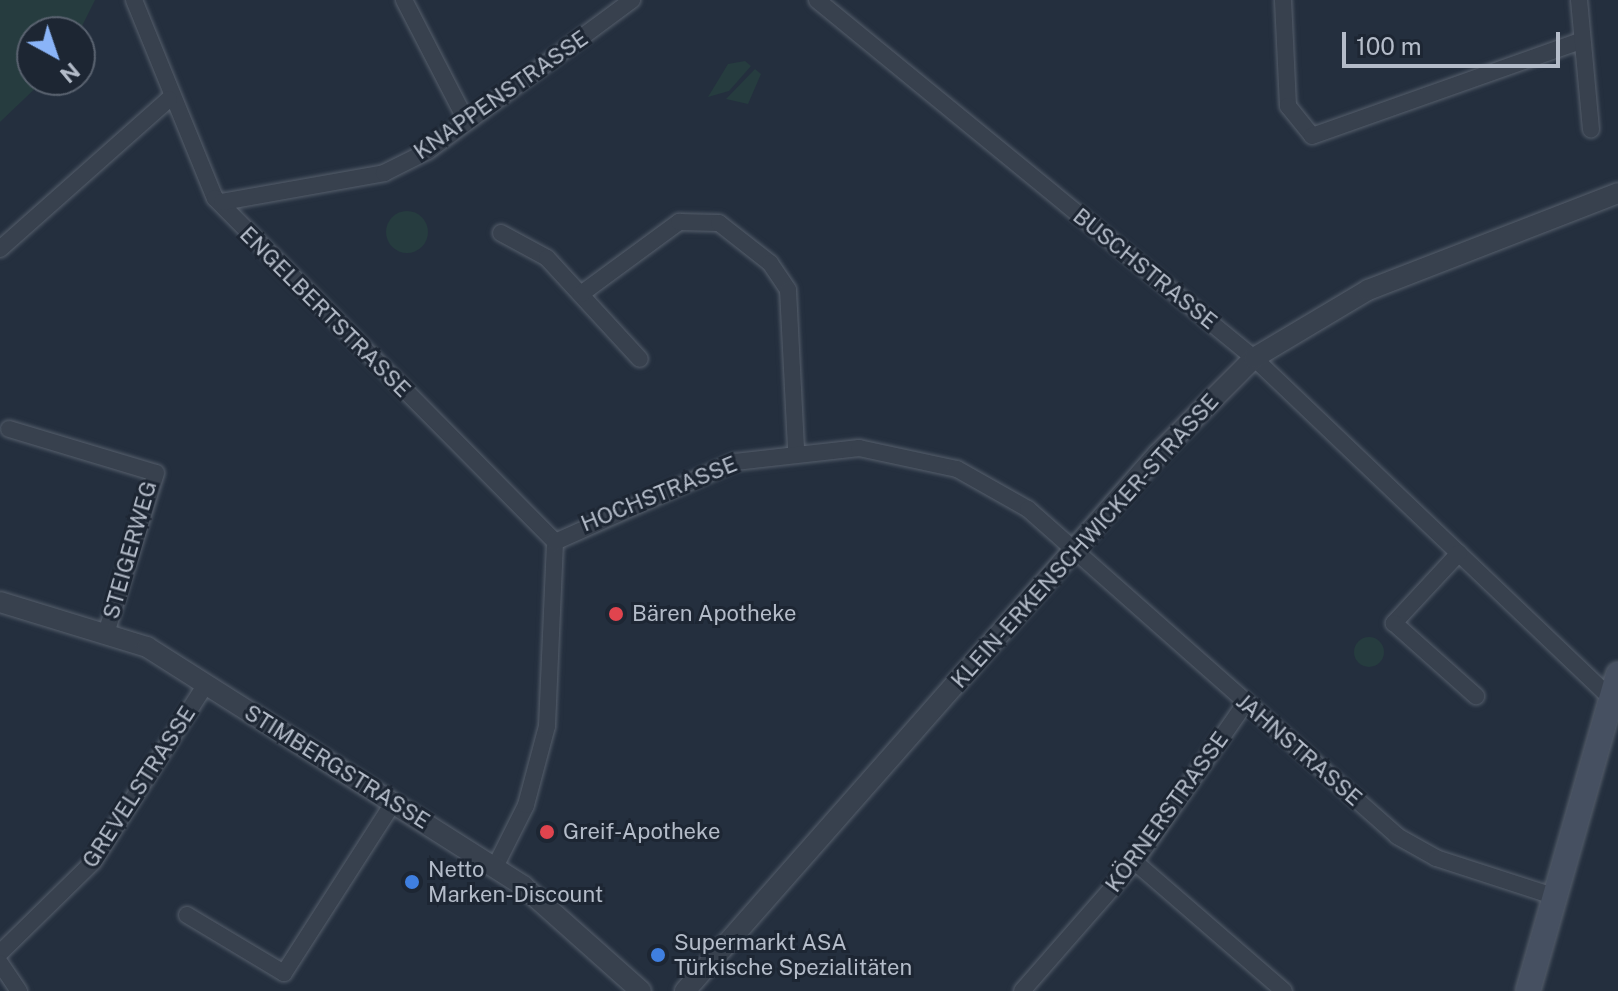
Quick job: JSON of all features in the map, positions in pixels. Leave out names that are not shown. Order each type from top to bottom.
[{"type":"main road","points":[[1528,991],[1615,702],[1618,675]]},
{"type":"street","name":"ENGELBERTSTRASSE","points":[[134,0],[169,99],[210,190],[240,228],[555,542]]},
{"type":"street","points":[[404,0],[467,122]]},
{"type":"street","name":"KNAPPENSTRASSE","points":[[222,202],[384,173],[467,122],[632,0]]},
{"type":"street","name":"BUSCHSTRASSE","points":[[817,0],[1254,358],[1615,702]]},
{"type":"street","points":[[1283,0],[1288,106],[1312,136],[1581,41]]},
{"type":"street","points":[[1579,0],[1591,129]]},
{"type":"street","points":[[0,249],[169,99]]},
{"type":"street","name":"KLEIN-ERKENSCHWICKER-STRASSE","points":[[685,991],[1074,551],[1254,358],[1368,290],[1618,193]]},
{"type":"street","points":[[581,294],[679,222],[719,223],[770,263],[788,290],[796,450]]},
{"type":"street","points":[[501,233],[547,258],[640,359]]},
{"type":"street","name":"STEIGERWEG","points":[[9,429],[156,473],[106,634]]},
{"type":"street","name":"HOCHSTRASSE","points":[[495,867],[526,805],[547,726],[555,542],[735,462],[796,450],[897,451],[957,469],[1028,509],[1074,551]]},
{"type":"street","name":"JAHNSTRASSE","points":[[1074,551],[1397,836],[1436,858],[1556,897]]},
{"type":"street","points":[[1459,553],[1394,623],[1476,696]]},
{"type":"street","name":"STIMBERGSTRASSE","points":[[0,602],[147,647],[495,867],[641,991]]},
{"type":"street","name":"GREVELSTRASSE","points":[[0,953],[93,862],[206,684]]},
{"type":"street","name":"KÖRNERSTRASSE","points":[[1022,991],[1135,862],[1245,704]]},
{"type":"street","points":[[187,915],[284,973],[393,803]]},
{"type":"street","points":[[1135,862],[1284,991]]},
{"type":"street","points":[[0,963],[19,991]]},
{"type":"green space","points":[[0,0],[95,0],[87,16],[16,16],[16,96],[27,96],[0,122]]},
{"type":"green space","points":[[745,61],[751,66],[729,91],[708,97],[728,64]]},
{"type":"green space","points":[[755,69],[761,74],[748,104],[726,99]]},
{"type":"green space","points":[[407,211],[422,217],[428,232],[422,247],[407,253],[392,247],[386,232],[392,217]]},
{"type":"green space","points":[[1369,637],[1380,641],[1384,652],[1380,663],[1369,667],[1358,663],[1354,652],[1358,641]]},
{"type":"place","name":"Bären Apotheke","points":[[616,614]]},
{"type":"place","name":"Greif-Apotheke","points":[[547,832]]},
{"type":"place","name":"Netto Marken-Discount","points":[[412,882]]},
{"type":"place","name":"Supermarkt ASA Türkische Spezialitäten","points":[[658,955]]}]
